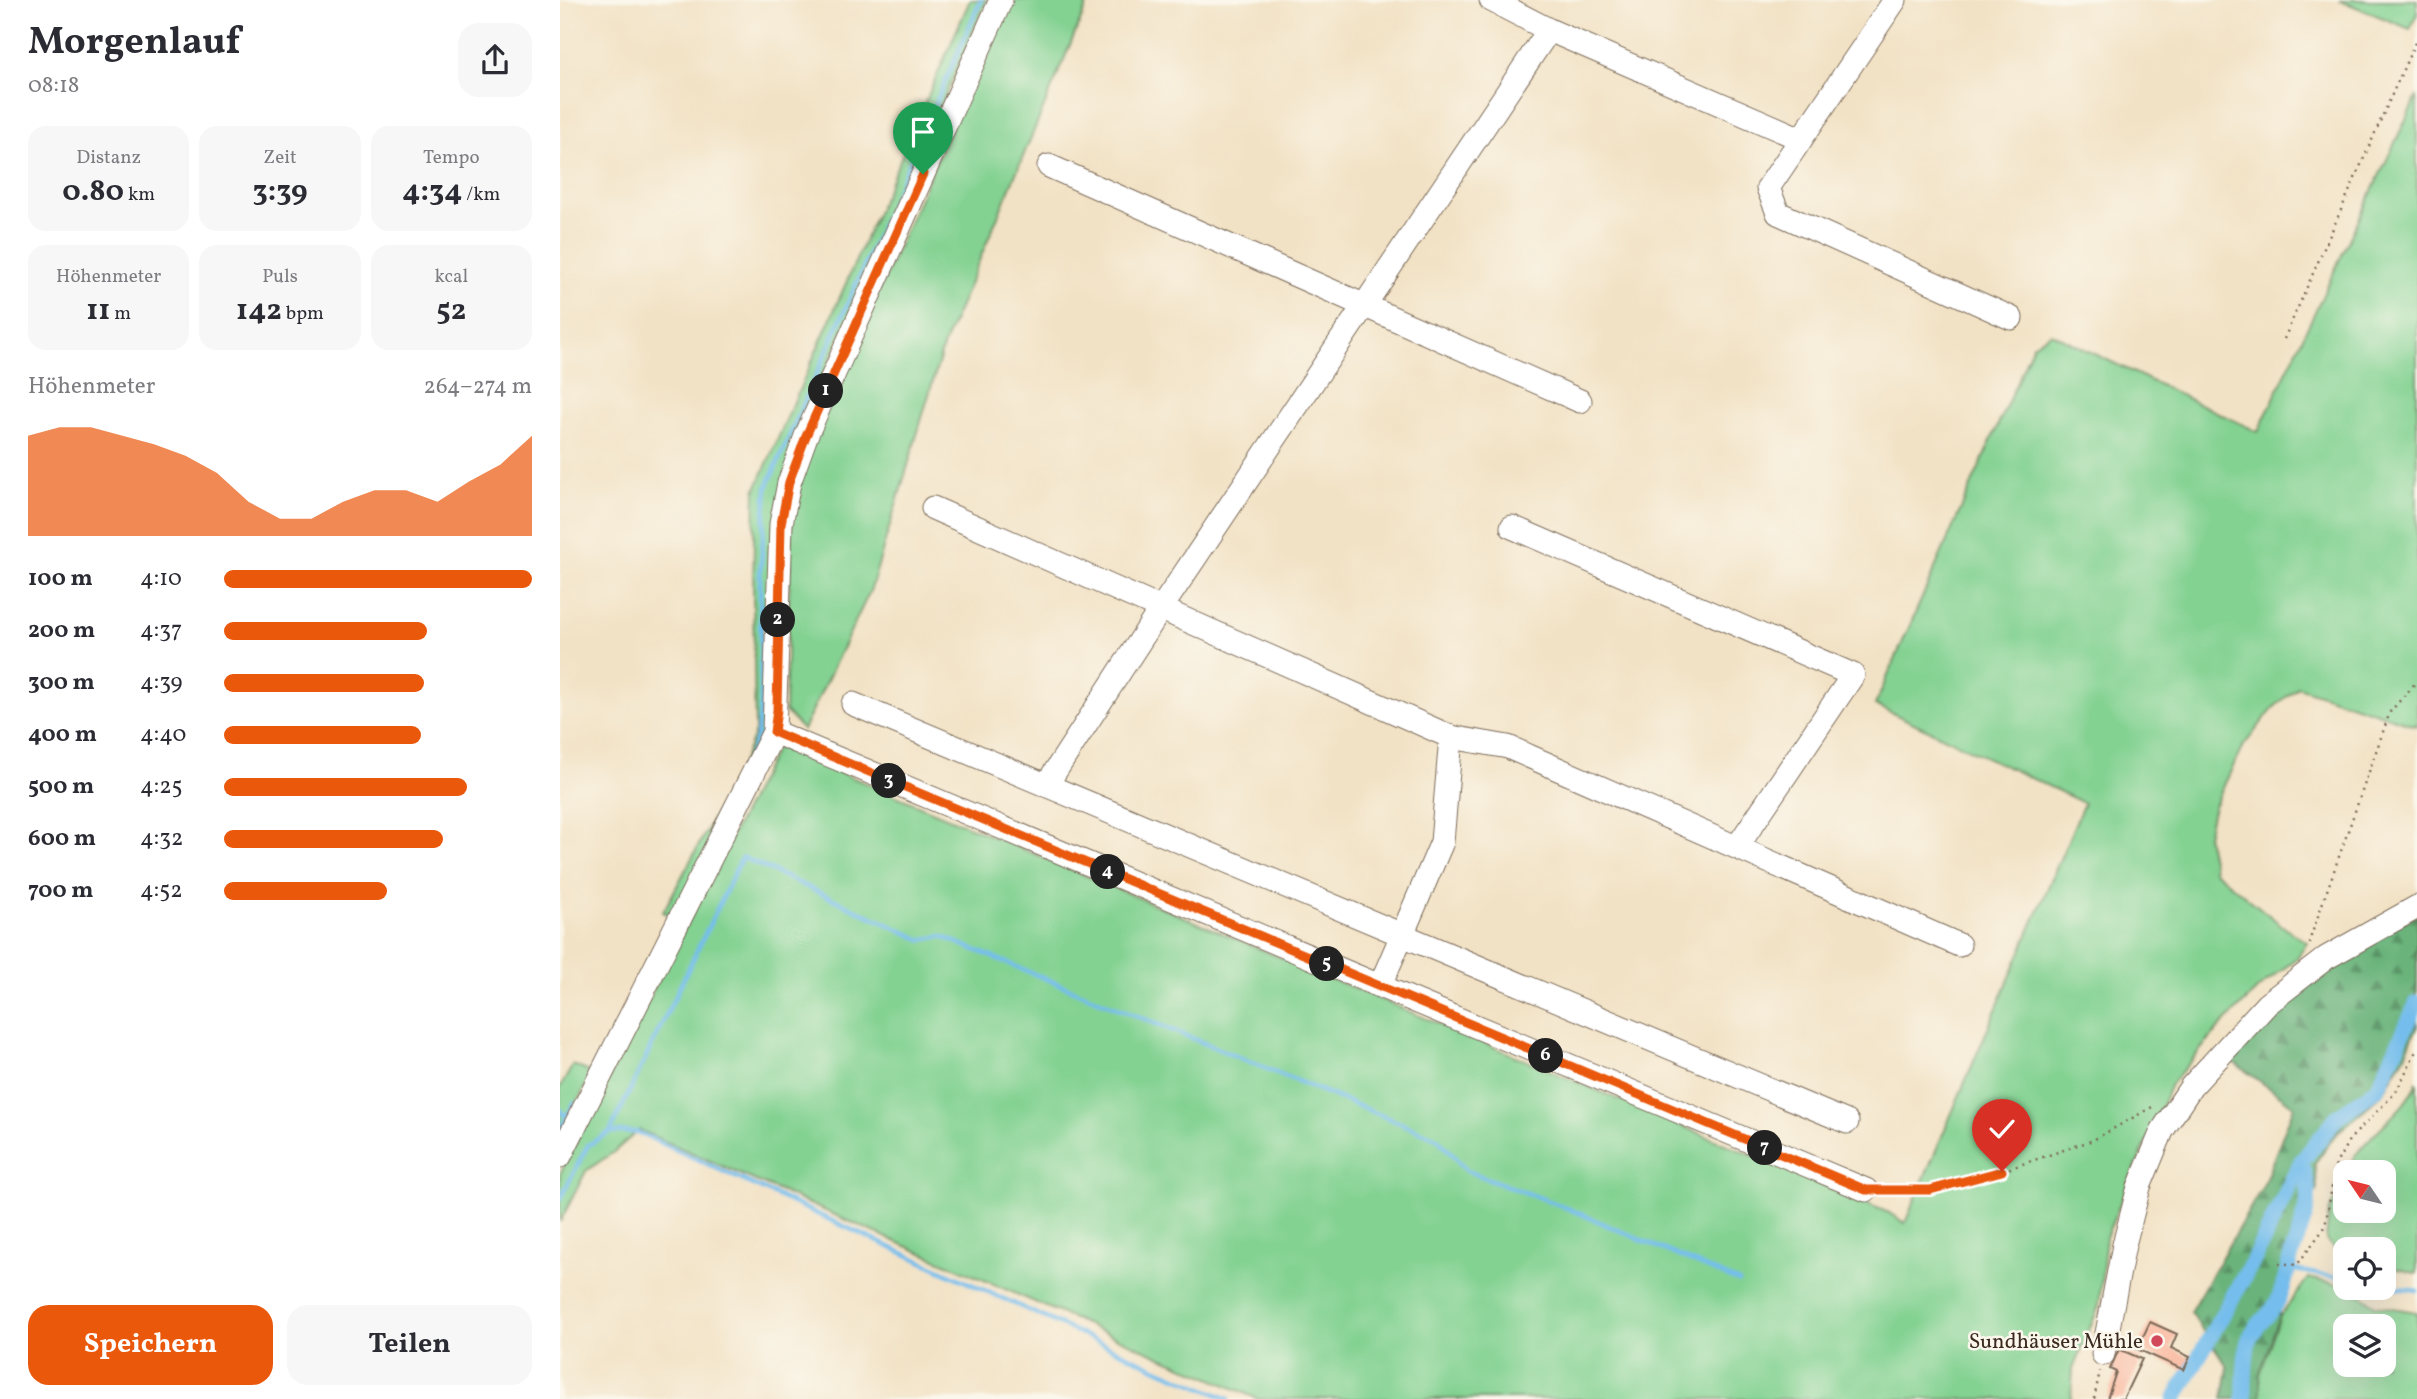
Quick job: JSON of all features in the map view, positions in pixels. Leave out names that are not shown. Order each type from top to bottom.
[{"type":"lane","points":[[560,1156],[774,732],[777,710],[781,524],[789,482],[811,424],[1001,0]]},
{"type":"lane","points":[[1491,0],[1549,30],[1801,139]]},
{"type":"lane","points":[[1895,0],[1768,188],[1778,213],[2011,318]]},
{"type":"lane","points":[[1047,783],[1549,30]]},
{"type":"lane","points":[[1049,166],[1580,401]]},
{"type":"lane","points":[[933,508],[1451,737],[1508,747],[1959,945]]},
{"type":"lane","points":[[1512,527],[1853,675],[1737,847]]},
{"type":"lane","points":[[853,704],[1047,783],[1847,1122]]},
{"type":"lane","points":[[774,732],[1866,1190]]},
{"type":"lane","points":[[1380,986],[1442,842],[1451,737]]},
{"type":"lane","points":[[2103,1353],[2139,1187],[2162,1131],[2191,1087],[2267,1004],[2326,958],[2417,907]]},
{"type":"path","points":[[2284,339],[2417,38]]},
{"type":"path","points":[[2315,967],[2309,954],[2311,936],[2390,712],[2417,681]]},
{"type":"path","points":[[2279,1263],[2297,1265],[2325,1227],[2336,1164],[2349,1140],[2396,1093],[2417,1049]]},
{"type":"path","points":[[1866,1190],[1930,1190],[2002,1171],[2093,1140],[2157,1104]]},
{"type":"path","points":[[2094,1399],[2103,1353]]},
{"type":"green space","points":[[970,0],[987,0],[793,445],[772,604],[763,617],[761,681],[767,685],[764,724],[756,757],[673,917],[663,912],[742,764],[755,732],[755,491]]},
{"type":"green space","points":[[1007,0],[1089,0],[944,344],[871,589],[803,730],[785,711],[792,515],[809,450]]},
{"type":"green space","points":[[2339,0],[2417,0],[2417,14],[2410,29]]},
{"type":"green space","points":[[2417,96],[2417,726],[2298,687],[2273,708],[2242,748],[2214,806],[2207,835],[2214,871],[2290,932],[2307,942],[2297,958],[2259,988],[2219,1028],[2171,1084],[2106,1237],[2099,1306],[2073,1369],[2071,1399],[1258,1399],[639,1130],[586,1171],[560,1222],[560,1174],[777,746],[1889,1213],[1905,1223],[2084,803],[1875,705],[2033,345],[2051,333],[2258,432]]},
{"type":"green space","points":[[2417,915],[2417,1027],[2404,1057],[2383,1093],[2335,1135],[2315,1163],[2317,1188],[2291,1247],[2279,1318],[2260,1373],[2260,1399],[2223,1399],[2228,1367],[2190,1312],[2263,1186],[2294,1106],[2232,1061],[2255,1026],[2369,939]]},
{"type":"green space","points":[[573,1065],[592,1073],[560,1136],[560,1088]]},
{"type":"green space","points":[[2417,1082],[2417,1272],[2414,1273],[2396,1268],[2396,1237],[2333,1237],[2333,1248],[2326,1240],[2329,1212],[2333,1203],[2333,1223],[2396,1223],[2396,1160],[2352,1160],[2410,1095]]},
{"type":"green space","points":[[2308,1278],[2333,1284],[2333,1300],[2368,1300],[2375,1305],[2417,1312],[2417,1399],[2260,1399],[2260,1374],[2279,1318]]},
{"type":"building","name":"Sundhäuser Mühle","points":[[2150,1322],[2177,1334],[2171,1348],[2190,1357],[2184,1370],[2137,1349]]},
{"type":"building","points":[[2119,1349],[2142,1359],[2123,1399],[2107,1399],[2116,1372],[2110,1369]]},
{"type":"waterway","points":[[749,758],[757,736],[761,705],[760,577],[767,487],[981,0]]},
{"type":"waterway","points":[[610,1132],[742,857],[922,940],[941,936],[1437,1138],[1467,1171],[1560,1205],[1739,1282]]},
{"type":"waterway","points":[[2244,1399],[2247,1346],[2283,1289],[2306,1212],[2308,1190],[2301,1162],[2337,1117],[2378,1088],[2417,1003]]},
{"type":"waterway","points":[[560,1130],[574,1103]]},
{"type":"waterway","points":[[560,1109],[567,1118]]},
{"type":"waterway","points":[[560,1199],[588,1145],[610,1132],[637,1132],[1229,1399]]},
{"type":"waterway","points":[[2175,1399],[2254,1259],[2301,1162]]},
{"type":"waterway","points":[[2289,1269],[2333,1277]]},
{"type":"waterway","points":[[2396,1287],[2417,1291]]},
{"type":"place","name":"Sundhäuser Mühle","points":[[2157,1341]]},
{"type":"route","points":[[923,174],[806,436],[789,482],[781,524],[777,710],[774,732],[1866,1190],[1930,1190],[2002,1171]]}]
